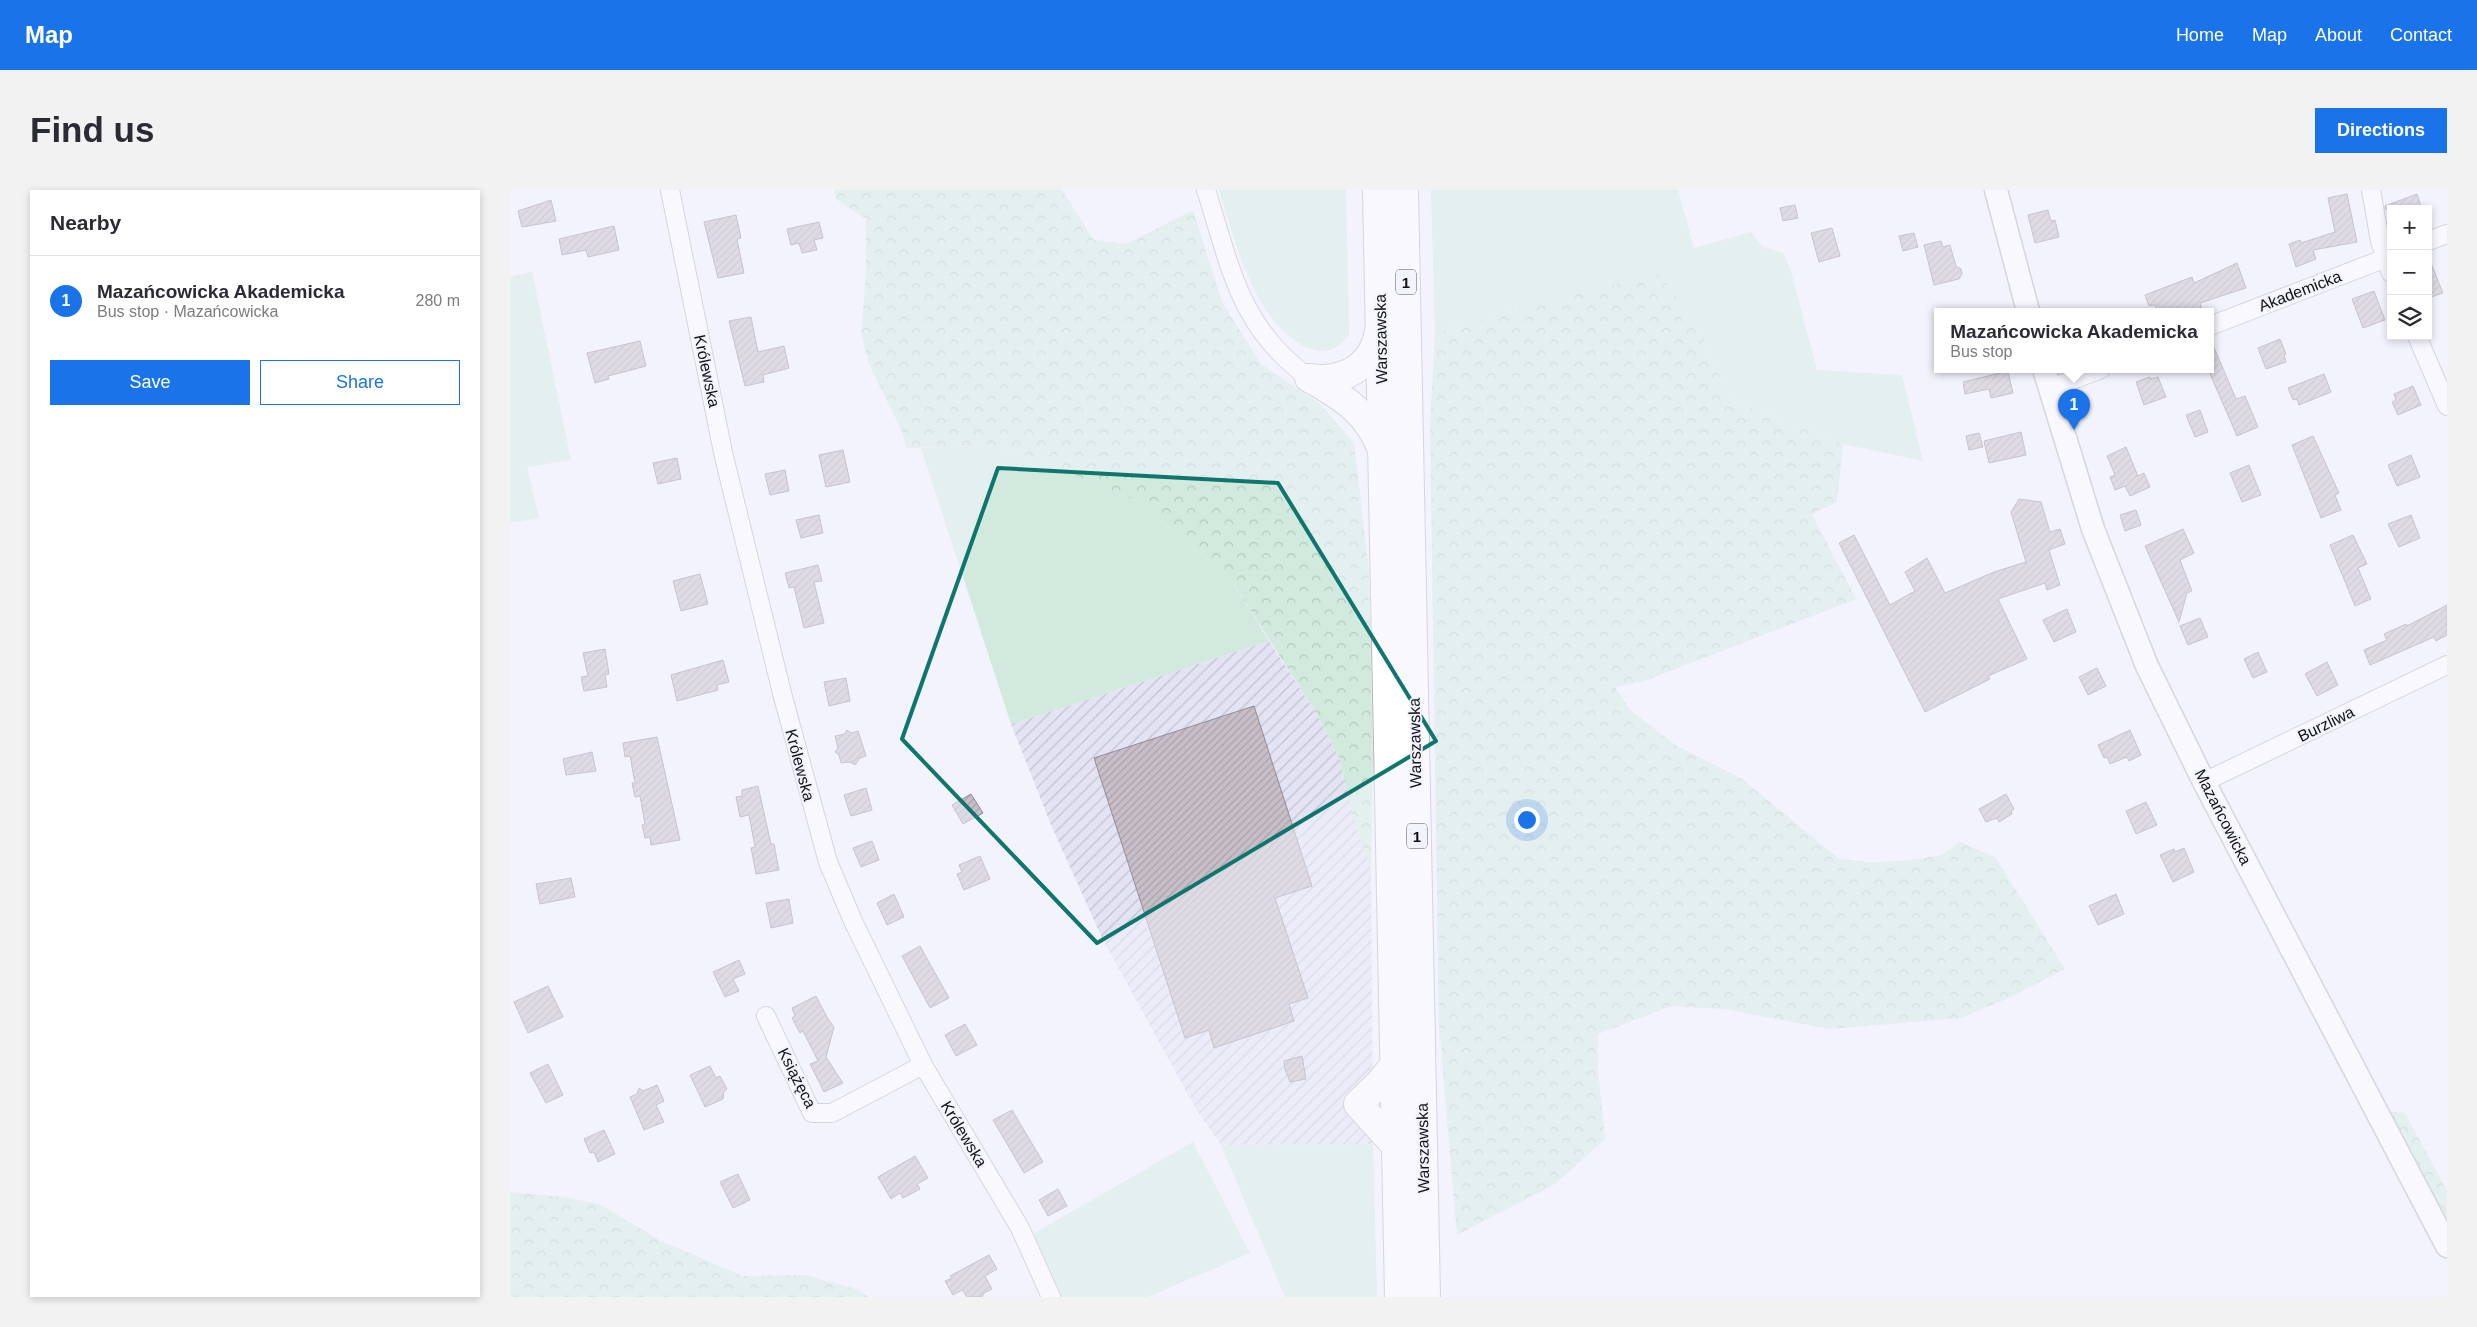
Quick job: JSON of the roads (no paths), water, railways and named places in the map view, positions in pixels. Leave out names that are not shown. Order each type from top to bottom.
[{"type":"main road","name":"Warszawska","points":[[1377,190],[1399,1297]]},
{"type":"main road","name":"Warszawska","points":[[1404,190],[1426,1297]]},
{"type":"main road","points":[[1309,378],[1336,379],[1358,368],[1375,347],[1379,334],[1380,320]]},
{"type":"main road","points":[[1309,378],[1339,394],[1357,410],[1373,431],[1383,454]]},
{"type":"main road","points":[[1394,1064],[1379,1084],[1358,1104],[1396,1146]]},
{"type":"street","name":"Królewska","points":[[670,190],[724,457],[814,816],[828,862],[853,921],[923,1065],[1020,1228],[1051,1297]]},
{"type":"street","points":[[1206,190],[1239,290],[1249,314],[1274,349],[1309,378]]},
{"type":"street","points":[[1996,190],[2027,308]]},
{"type":"street","points":[[2370,190],[2387,254]]},
{"type":"street","points":[[2432,240],[2447,234]]},
{"type":"street","name":"Akademicka","points":[[2214,325],[2387,263]]},
{"type":"street","points":[[2419,340],[2447,406]]},
{"type":"street","points":[[2046,379],[2079,373]]},
{"type":"street","name":"Mazańcowicka","points":[[2046,379],[2093,529],[2118,598],[2147,666],[2204,782],[2447,1246]]},
{"type":"street","name":"Burzliwa","points":[[2204,782],[2447,665]]},
{"type":"street","name":"Książęca","points":[[766,1016],[812,1113],[832,1113],[923,1065]]},
{"type":"place","name":"Mazańcowicka Akademicka","points":[[2074,430]]}]
